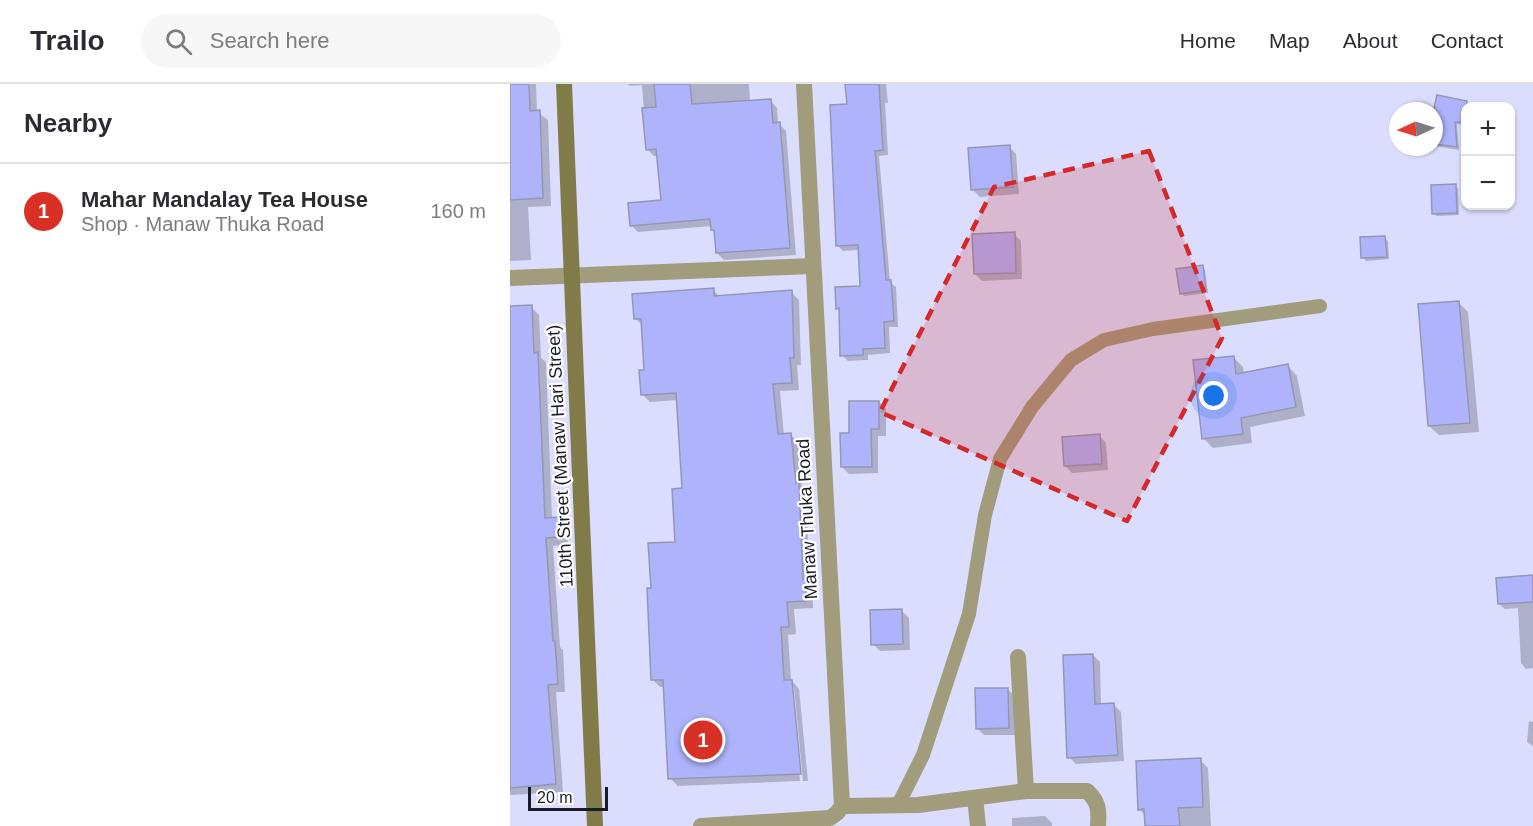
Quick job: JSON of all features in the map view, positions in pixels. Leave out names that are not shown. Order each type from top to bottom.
[{"type":"main road","name":"110th Street (Manaw Hari Street)","points":[[564,84],[570,275],[587,594],[595,826]]},
{"type":"street","name":"Manaw Thuka Road","points":[[804,84],[843,806]]},
{"type":"street","points":[[510,278],[813,266]]},
{"type":"street","points":[[1018,657],[1026,791]]},
{"type":"street","points":[[701,826],[830,818],[843,806],[949,803],[1026,791],[1087,790],[1095,798],[1099,807],[1098,826]]},
{"type":"street","points":[[975,798],[978,826]]},
{"type":"lane","points":[[898,805],[923,755],[969,614],[985,515],[1000,459],[1032,407],[1064,368],[1071,360],[1104,340],[1153,329],[1320,306]]},
{"type":"highlighted area","points":[[1149,151],[1222,338],[1127,521],[880,412],[994,187]]},
{"type":"building","points":[[510,84],[529,84],[530,111],[540,110],[543,198],[510,200]]},
{"type":"building","points":[[654,84],[690,84],[692,104],[771,99],[773,123],[780,122],[790,248],[716,253],[714,230],[711,230],[710,219],[630,226],[628,203],[661,200],[656,149],[646,150],[642,108],[656,107]]},
{"type":"building","points":[[845,84],[879,84],[883,150],[875,151],[886,280],[891,280],[894,321],[884,322],[885,348],[863,349],[863,355],[840,356],[839,308],[836,309],[835,287],[860,286],[858,245],[836,246],[830,105],[847,104]]},
{"type":"building","points":[[1437,95],[1467,101],[1461,102],[1461,123],[1455,122],[1457,147],[1443,145],[1443,102],[1435,102]]},
{"type":"building","points":[[1010,145],[1013,187],[971,190],[968,148]]},
{"type":"building","points":[[1456,184],[1457,213],[1432,214],[1431,185]]},
{"type":"building","points":[[1015,232],[1016,273],[974,274],[972,234]]},
{"type":"building","points":[[1385,236],[1387,257],[1361,258],[1360,237]]},
{"type":"building","points":[[1203,265],[1206,290],[1180,294],[1176,269]]},
{"type":"building","points":[[714,288],[714,296],[792,290],[794,358],[790,358],[792,383],[773,384],[778,434],[791,433],[796,483],[799,482],[806,601],[787,602],[789,627],[781,627],[784,680],[792,680],[801,774],[668,779],[663,680],[651,680],[647,588],[651,588],[648,543],[675,542],[672,489],[682,488],[676,393],[641,395],[639,370],[644,370],[641,319],[634,319],[632,294]]},
{"type":"building","points":[[1459,301],[1470,423],[1428,426],[1418,304]]},
{"type":"building","points":[[532,305],[534,353],[538,352],[545,518],[560,517],[561,537],[546,538],[558,684],[548,685],[556,784],[510,788],[510,306]]},
{"type":"building","points":[[1234,356],[1236,374],[1288,364],[1296,407],[1241,418],[1243,434],[1202,439],[1193,360]]},
{"type":"building","points":[[849,401],[879,401],[879,429],[871,429],[872,467],[841,467],[840,433],[849,433]]},
{"type":"building","points":[[1100,434],[1102,464],[1064,466],[1062,437]]},
{"type":"building","points":[[1533,575],[1533,602],[1498,604],[1496,578]]},
{"type":"building","points":[[902,609],[903,644],[871,645],[870,610]]},
{"type":"building","points":[[1093,654],[1095,704],[1114,703],[1118,755],[1067,758],[1063,655]]},
{"type":"building","points":[[975,688],[1008,688],[1009,728],[976,729]]},
{"type":"building","points":[[1201,758],[1203,807],[1178,808],[1180,826],[1145,826],[1144,809],[1138,810],[1136,761]]},
{"type":"place","name":"Mahar Mandalay Tea House","points":[[703,740]]}]
